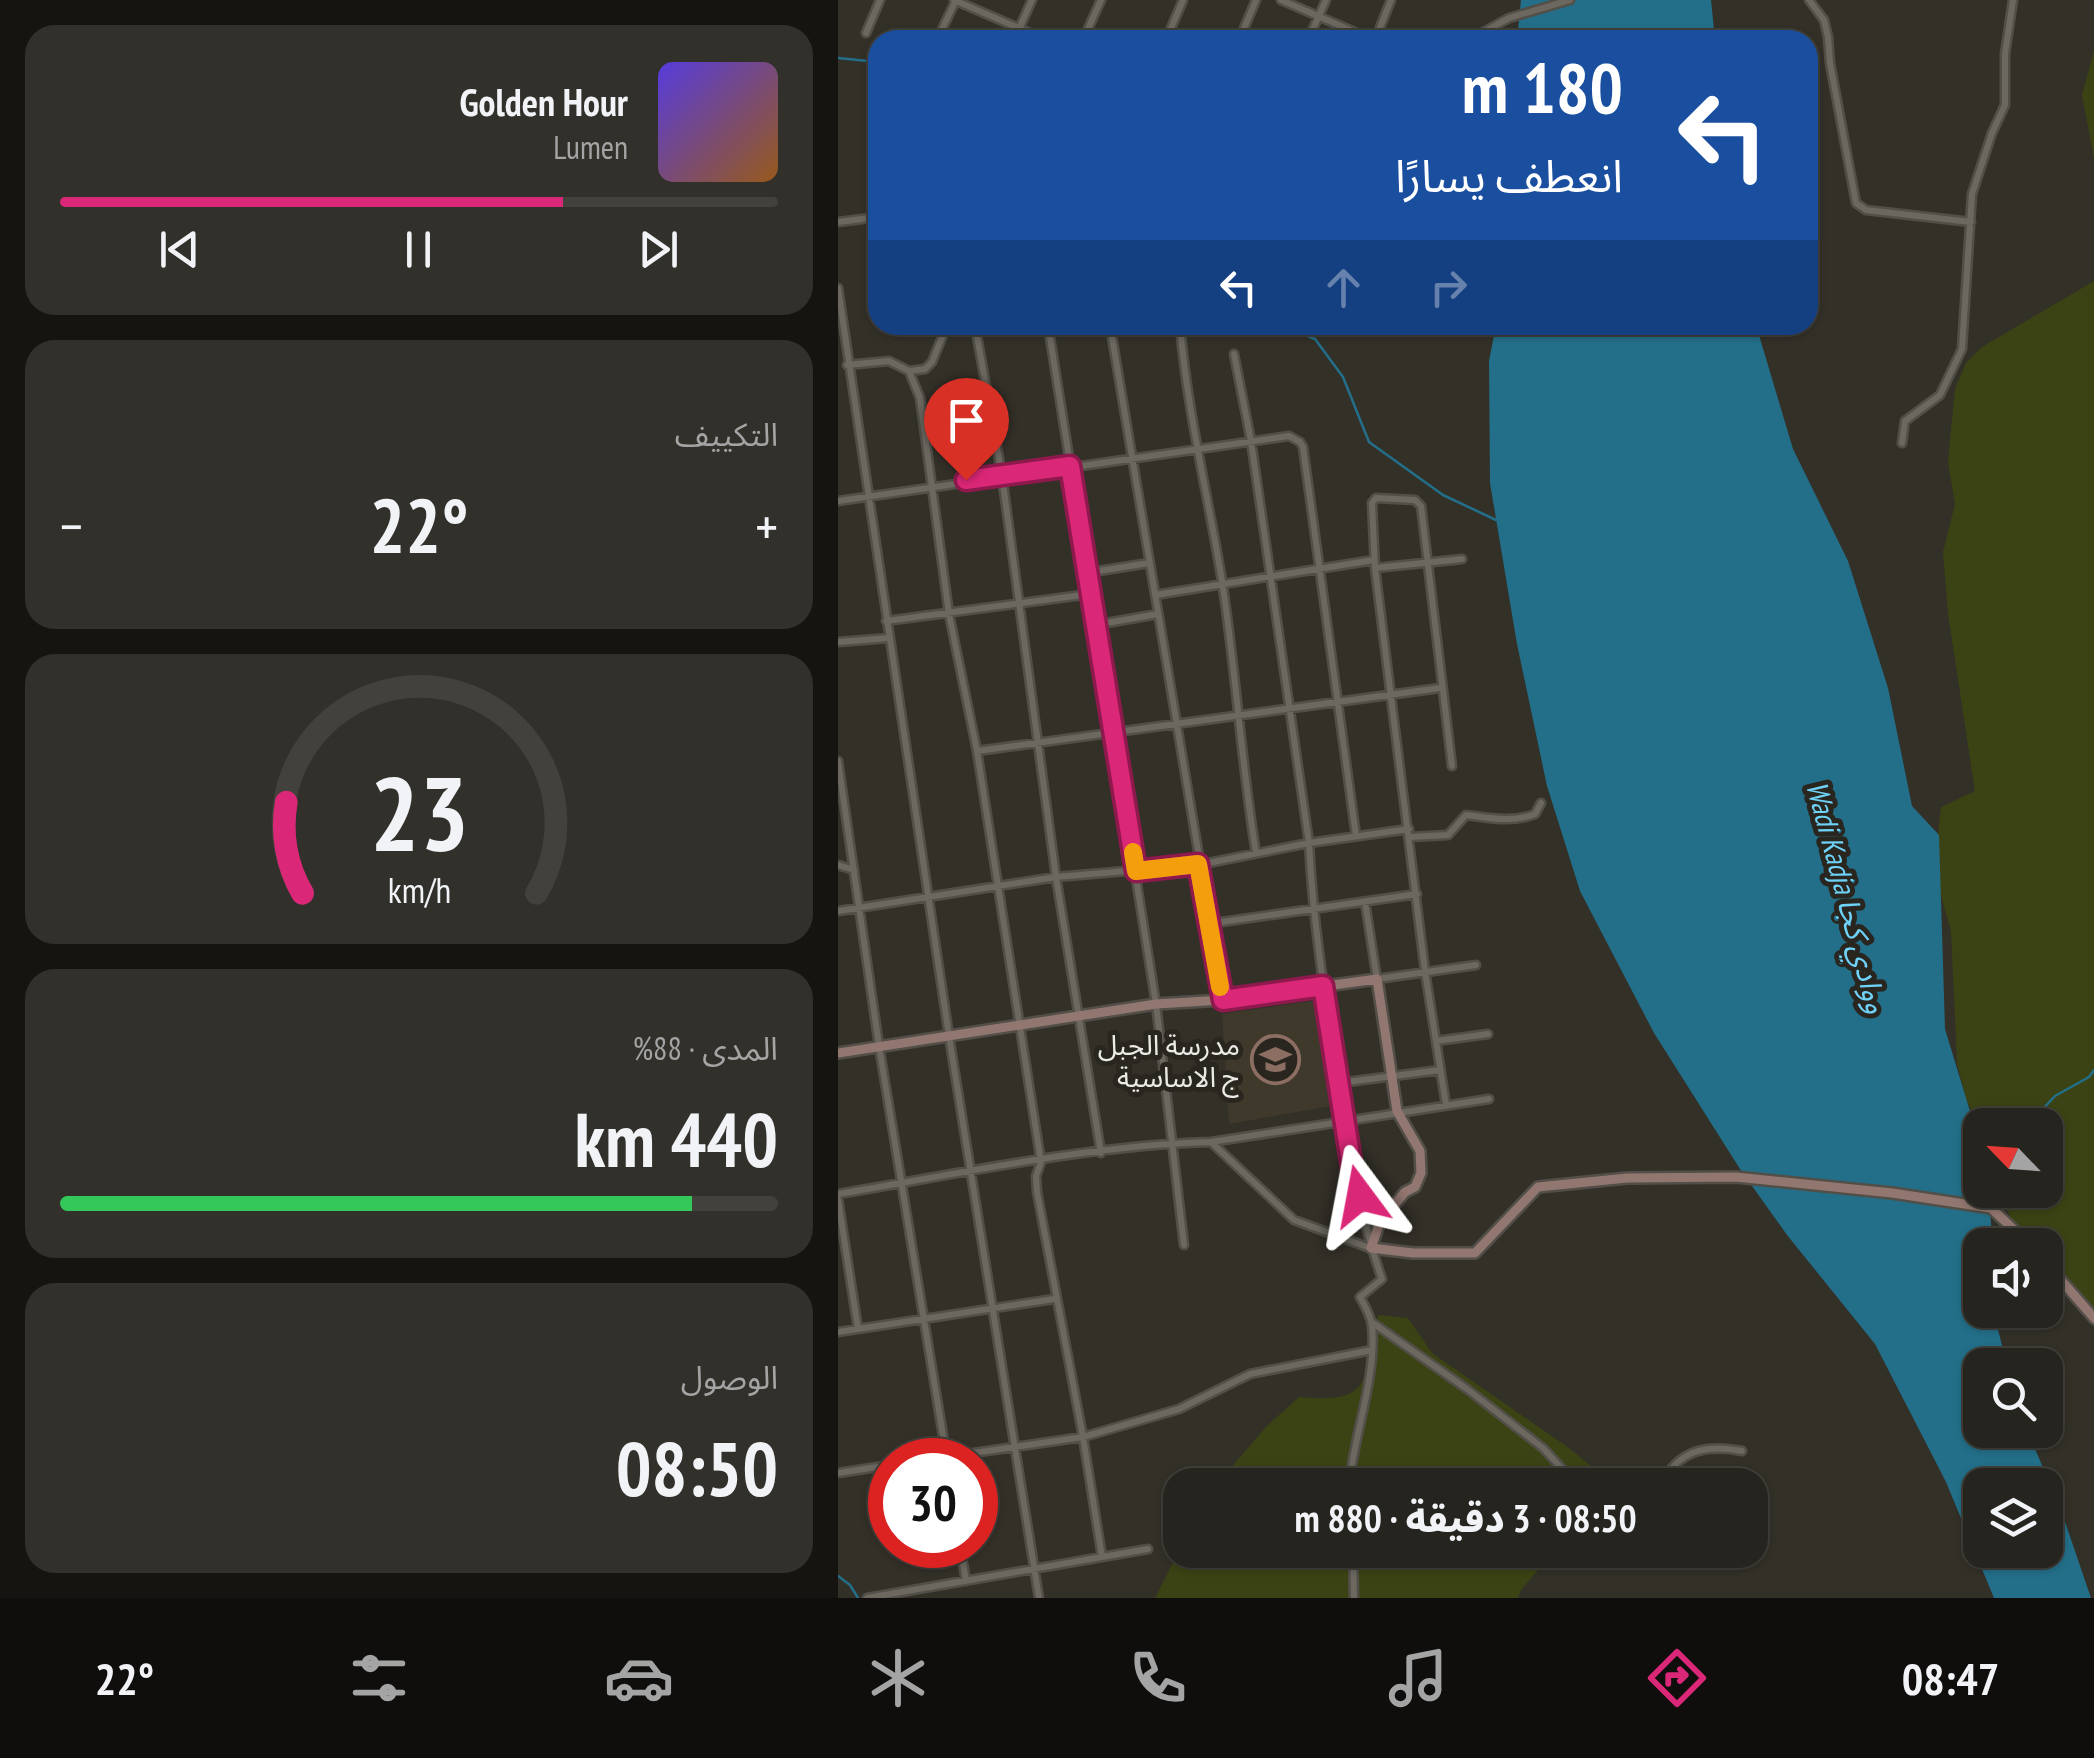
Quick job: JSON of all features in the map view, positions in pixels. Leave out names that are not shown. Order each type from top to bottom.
[{"type":"main road","points":[[838,1053],[1156,1004],[1223,1000],[1377,979],[1397,1111],[1420,1152],[1421,1173],[1415,1186],[1404,1192],[1380,1222],[1371,1248],[1413,1253],[1475,1252],[1538,1187],[1635,1178],[1736,1177],[1892,1193],[1991,1208],[2012,1228]]},
{"type":"main road","points":[[2063,1282],[2094,1318]]},
{"type":"street","points":[[866,33],[880,0]]},
{"type":"street","points":[[942,30],[955,0],[1024,30]]},
{"type":"street","points":[[1020,28],[1032,0]]},
{"type":"street","points":[[1087,30],[1100,0]]},
{"type":"street","points":[[1170,30],[1183,0]]},
{"type":"street","points":[[1243,30],[1256,0]]},
{"type":"street","points":[[1281,0],[1350,30]]},
{"type":"street","points":[[1312,30],[1326,0]]},
{"type":"street","points":[[1378,30],[1392,0]]},
{"type":"street","points":[[1488,30],[1509,18],[1570,0]]},
{"type":"street","points":[[1809,0],[1824,20],[1828,36],[1856,203],[1866,210],[1970,222]]},
{"type":"street","points":[[1902,443],[1905,420],[1940,395],[1962,349],[1972,194],[2005,105],[2005,54],[2013,0]]},
{"type":"street","points":[[838,222],[868,218]]},
{"type":"street","points":[[838,288],[844,359],[1039,1598]]},
{"type":"street","points":[[844,359],[889,361],[909,371],[925,369],[943,335]]},
{"type":"street","points":[[977,335],[1002,476],[1056,877],[1101,1153]]},
{"type":"street","points":[[1050,335],[1156,1004],[1184,1245]]},
{"type":"street","points":[[1112,335],[1223,1000]]},
{"type":"street","points":[[1182,335],[1222,584],[1256,852]]},
{"type":"street","points":[[1234,354],[1251,441],[1310,843],[1313,908],[1338,1084],[1352,1168],[1382,1278],[1360,1296],[1372,1323],[1372,1350],[1351,1468]]},
{"type":"street","points":[[909,371],[920,398],[949,614],[977,751],[1020,1026],[1040,1162],[1037,1192],[1102,1558]]},
{"type":"street","points":[[838,501],[1289,436],[1300,442],[1356,836]]},
{"type":"street","points":[[1446,1105],[1425,972],[1375,564],[1372,503],[1376,498],[1419,502],[1452,766]]},
{"type":"street","points":[[1155,595],[1320,569],[1462,559]]},
{"type":"street","points":[[1086,573],[1150,563]]},
{"type":"street","points":[[886,621],[1090,594]]},
{"type":"street","points":[[1095,625],[1158,614]]},
{"type":"street","points":[[838,642],[889,638]]},
{"type":"street","points":[[977,751],[1440,688]]},
{"type":"street","points":[[838,761],[879,1046],[943,1438]]},
{"type":"street","points":[[838,911],[1056,877],[1198,864],[1356,836],[1448,836],[1466,816],[1525,818],[1536,814],[1541,803]]},
{"type":"street","points":[[838,865],[854,870]]},
{"type":"street","points":[[1208,924],[1417,894]]},
{"type":"street","points":[[1365,902],[1377,979],[1476,965]]},
{"type":"street","points":[[1436,1041],[1488,1034]]},
{"type":"street","points":[[1338,1084],[1440,1070]]},
{"type":"street","points":[[858,1328],[838,1197],[973,1171],[1172,1143],[1211,1142],[1489,1099]]},
{"type":"street","points":[[1211,1142],[1294,1220],[1371,1248]]},
{"type":"street","points":[[838,1332],[1055,1299]]},
{"type":"street","points":[[1372,1323],[1467,1388],[1561,1468]]},
{"type":"street","points":[[998,1450],[1083,1437],[1179,1408],[1250,1374],[1372,1350]]},
{"type":"street","points":[[1671,1468],[1698,1450],[1742,1451]]},
{"type":"street","points":[[838,1472],[868,1468]]},
{"type":"street","points":[[866,1598],[1148,1550]]},
{"type":"street","points":[[964,1568],[966,1581]]},
{"type":"street","points":[[1353,1568],[1354,1598]]},
{"type":"shaded area","name":"مدرسة الجبل ج الاساسية","points":[[1319,1000],[1331,1106],[1229,1124],[1222,1014]]},
{"type":"green space","points":[[2094,51],[2094,158],[2082,95]]},
{"type":"green space","points":[[2094,281],[2094,1319],[2063,1283],[2063,1228],[2017,1228],[2007,1208],[2063,1208],[2063,1108],[1970,1108],[1966,1099],[1957,1063],[1951,931],[1934,871],[1941,807],[1975,791],[1948,614],[1943,552],[1955,504],[1948,462],[1955,389],[1966,363],[1982,347]]},
{"type":"green space","points":[[1378,1315],[1408,1318],[1432,1353],[1593,1468],[1231,1468],[1299,1397],[1341,1396],[1354,1391],[1367,1371]]},
{"type":"green space","points":[[1170,1568],[1540,1568],[1518,1598],[1155,1598]]},
{"type":"water","points":[[1521,0],[1711,0],[1714,30],[1518,30]]},
{"type":"water","name":"Wadi Kadja ووادي كجا","points":[[1494,335],[1759,335],[1793,449],[1848,561],[1888,688],[1912,806],[1939,835],[1945,1029],[1969,1108],[1963,1108],[1963,1208],[1990,1208],[1991,1228],[1963,1228],[1963,1328],[1998,1328],[2003,1348],[1963,1348],[1963,1448],[2035,1448],[2043,1468],[1963,1468],[1963,1523],[1875,1344],[1787,1235],[1740,1169],[1654,1033],[1580,891],[1547,786],[1517,644],[1490,483],[1489,361]]},
{"type":"water","points":[[2063,1516],[2091,1598],[1994,1598],[1982,1568],[2063,1568]]},
{"type":"waterway","points":[[838,58],[868,61]]},
{"type":"waterway","points":[[1305,335],[1315,339],[1343,377],[1369,442],[1443,495],[1496,520]]},
{"type":"waterway","points":[[2044,1108],[2095,1069]]},
{"type":"waterway","points":[[838,1576],[858,1598]]},
{"type":"slow traffic","points":[[1133,852],[1136,871],[1198,864],[1220,987]]},
{"type":"place","name":"مدرسة الجبل ج الاساسية","points":[[1275,1060]]},
{"type":"route","points":[[966,480],[1070,466],[1136,871],[1198,864],[1223,1000],[1323,986],[1352,1168],[1360,1196]]}]
